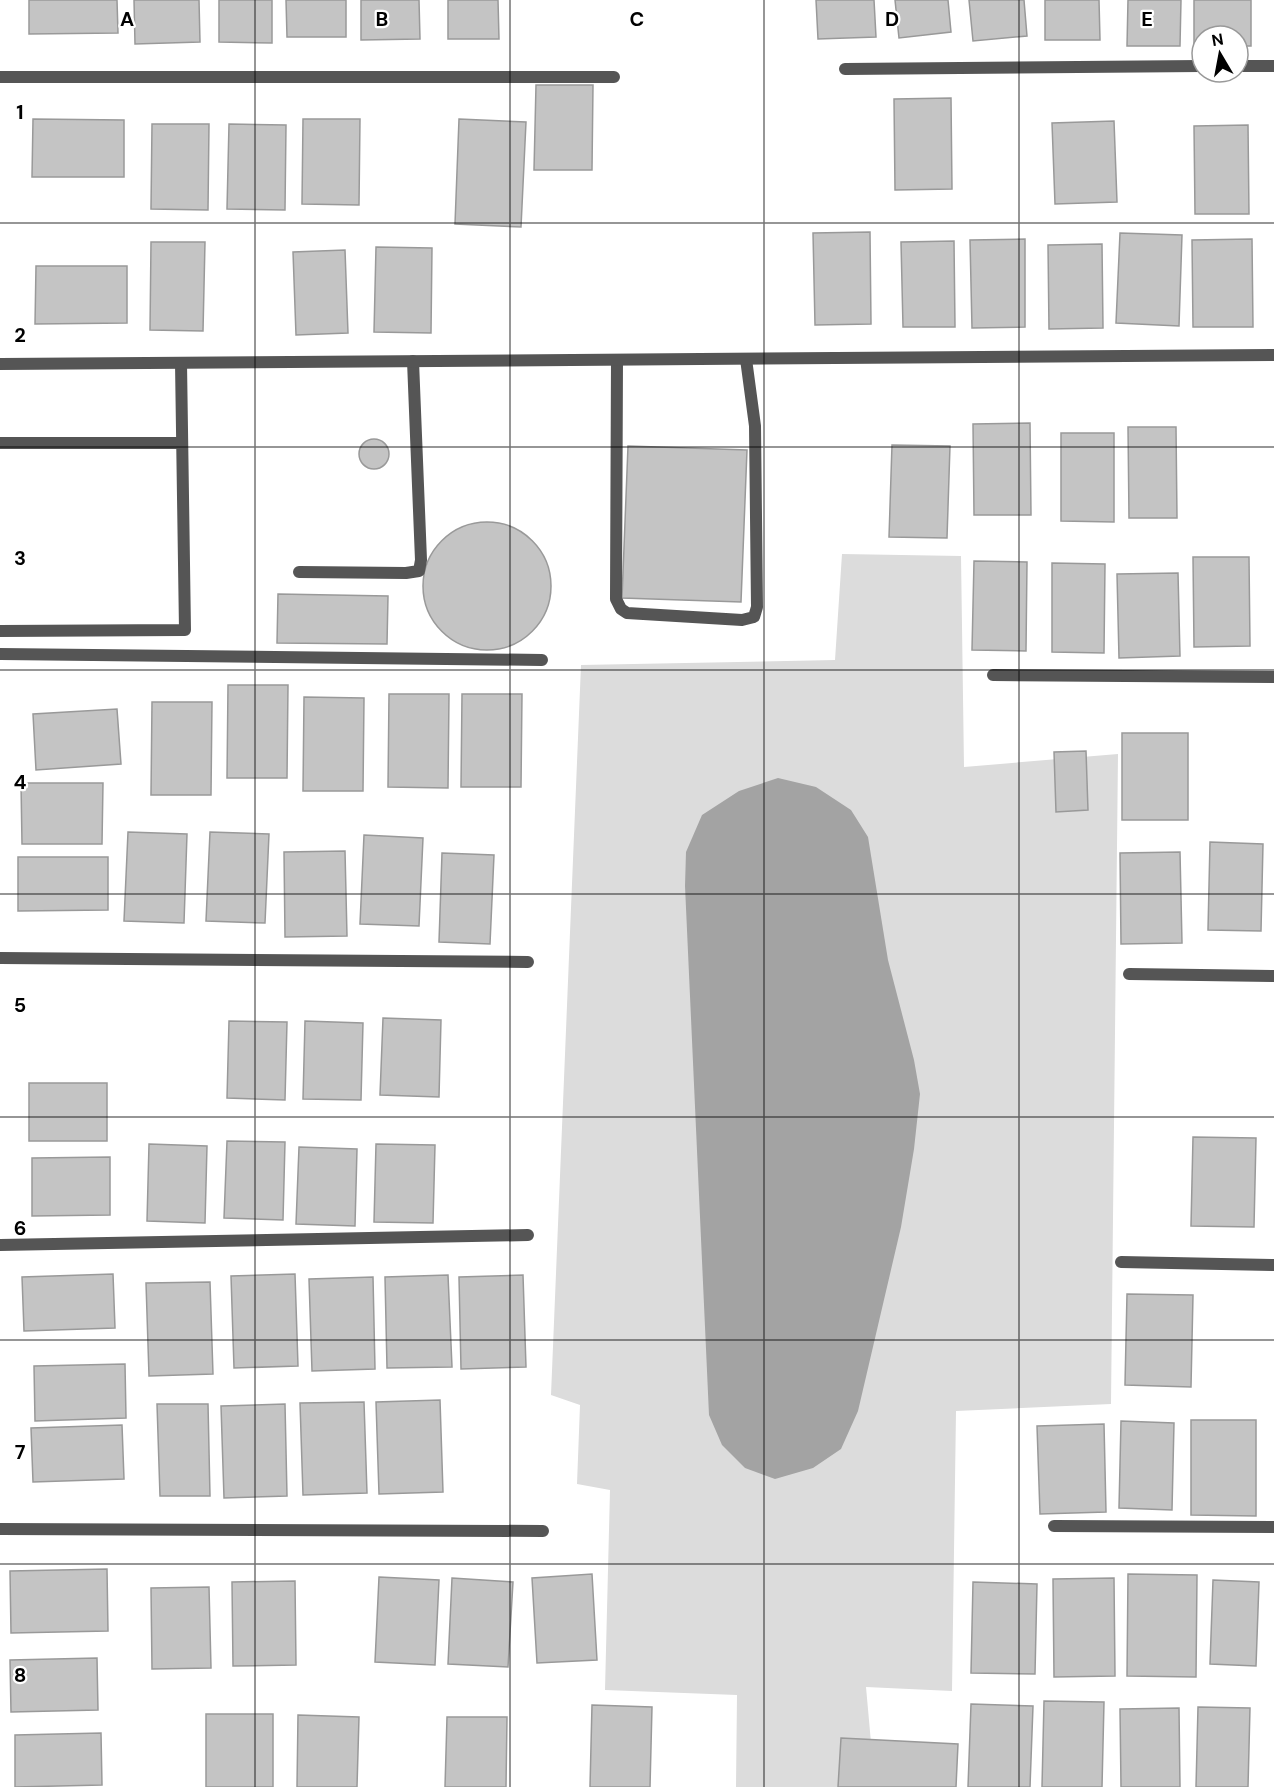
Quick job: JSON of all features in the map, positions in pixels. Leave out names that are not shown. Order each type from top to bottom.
[{"type":"street","points":[[845,69],[1190,66]]},
{"type":"street","points":[[1250,66],[1274,66]]},
{"type":"street","points":[[0,77],[614,78]]},
{"type":"street","points":[[0,364],[1274,355]]},
{"type":"street","points":[[617,360],[616,599],[621,609],[627,613],[742,620],[754,617],[758,607],[755,426],[746,359]]},
{"type":"street","points":[[299,572],[406,573],[419,571],[421,560],[413,361]]},
{"type":"street","points":[[0,631],[185,630],[181,363]]},
{"type":"street","points":[[0,443],[182,443]]},
{"type":"street","points":[[0,654],[542,660]]},
{"type":"street","points":[[993,675],[1274,677]]},
{"type":"street","points":[[0,958],[528,962]]},
{"type":"street","points":[[1129,974],[1274,976]]},
{"type":"street","points":[[0,1245],[528,1235]]},
{"type":"street","points":[[1120,1263],[1274,1265]]},
{"type":"street","points":[[1054,1526],[1274,1527]]},
{"type":"street","points":[[0,1529],[543,1530]]},
{"type":"shaded area","points":[[842,554],[961,556],[964,767],[1118,754],[1111,1404],[956,1411],[952,1691],[866,1687],[875,1787],[736,1787],[737,1695],[605,1690],[610,1490],[577,1484],[580,1405],[551,1395],[581,665],[835,660]]},
{"type":"shaded area","points":[[778,778],[816,787],[851,810],[868,837],[888,960],[914,1060],[920,1094],[914,1149],[901,1227],[858,1411],[841,1449],[813,1468],[775,1479],[745,1468],[722,1445],[709,1415],[685,886],[686,852],[702,815],[739,791]]},
{"type":"building","points":[[29,0],[117,0],[118,33],[29,34]]},
{"type":"building","points":[[134,0],[199,0],[200,42],[135,44]]},
{"type":"building","points":[[219,0],[272,0],[272,43],[219,42]]},
{"type":"building","points":[[286,0],[346,0],[346,37],[287,37]]},
{"type":"building","points":[[361,0],[419,0],[420,39],[361,40]]},
{"type":"building","points":[[448,0],[498,0],[499,39],[448,39]]},
{"type":"building","points":[[816,0],[874,0],[876,37],[818,39]]},
{"type":"building","points":[[895,0],[948,0],[951,32],[899,38]]},
{"type":"building","points":[[969,0],[1024,0],[1027,36],[973,41]]},
{"type":"building","points":[[1045,0],[1099,0],[1100,40],[1045,40]]},
{"type":"building","points":[[1128,0],[1181,0],[1180,46],[1127,46]]},
{"type":"building","points":[[1194,0],[1251,0],[1251,46],[1250,24],[1194,24]]},
{"type":"building","points":[[536,85],[593,85],[592,170],[534,170]]},
{"type":"building","points":[[951,98],[952,189],[895,190],[894,99]]},
{"type":"building","points":[[33,119],[124,120],[124,177],[32,177]]},
{"type":"building","points":[[303,119],[360,119],[359,205],[302,204]]},
{"type":"building","points":[[459,119],[526,122],[521,227],[455,224]]},
{"type":"building","points":[[1114,121],[1117,202],[1055,204],[1052,123]]},
{"type":"building","points":[[152,124],[209,124],[208,210],[151,209]]},
{"type":"building","points":[[229,124],[286,125],[285,210],[227,209]]},
{"type":"building","points":[[1248,125],[1249,214],[1195,214],[1194,126]]},
{"type":"building","points":[[870,232],[871,324],[815,325],[813,233]]},
{"type":"building","points":[[1120,233],[1182,235],[1179,326],[1116,323]]},
{"type":"building","points":[[1025,239],[1025,327],[972,328],[970,240]]},
{"type":"building","points":[[1252,239],[1253,327],[1193,327],[1192,240]]},
{"type":"building","points":[[954,241],[955,327],[903,327],[901,242]]},
{"type":"building","points":[[151,242],[205,242],[203,331],[150,330]]},
{"type":"building","points":[[1102,244],[1103,328],[1049,329],[1048,245]]},
{"type":"building","points":[[376,247],[432,248],[431,333],[374,332]]},
{"type":"building","points":[[345,250],[348,333],[296,335],[293,252]]},
{"type":"building","points":[[36,266],[127,266],[127,323],[35,324]]},
{"type":"building","points":[[1030,423],[1031,515],[974,515],[973,424]]},
{"type":"building","points":[[1128,427],[1176,427],[1177,518],[1129,518]]},
{"type":"building","points":[[1061,433],[1114,433],[1114,522],[1061,521]]},
{"type":"building","points":[[374,439],[385,443],[389,454],[385,465],[374,469],[363,465],[359,454],[363,443]]},
{"type":"building","points":[[892,445],[950,446],[947,538],[889,537]]},
{"type":"building","points":[[628,446],[747,450],[741,602],[622,598]]},
{"type":"building","points":[[487,522],[511,527],[532,541],[546,562],[551,586],[546,610],[532,631],[511,645],[487,650],[463,645],[442,631],[428,610],[423,586],[428,562],[442,541],[463,527]]},
{"type":"building","points":[[1193,557],[1249,557],[1250,646],[1194,647]]},
{"type":"building","points":[[974,561],[1027,562],[1026,651],[972,650]]},
{"type":"building","points":[[1052,563],[1105,564],[1104,653],[1052,652]]},
{"type":"building","points":[[1178,573],[1180,656],[1119,658],[1117,574]]},
{"type":"building","points":[[278,594],[388,596],[387,644],[277,643]]},
{"type":"building","points":[[228,685],[288,685],[287,778],[227,778]]},
{"type":"building","points":[[389,694],[449,694],[448,788],[388,787]]},
{"type":"building","points":[[462,694],[522,694],[521,787],[461,787]]},
{"type":"building","points":[[304,697],[364,698],[363,791],[303,791]]},
{"type":"building","points":[[152,702],[212,702],[211,795],[151,795]]},
{"type":"building","points":[[117,709],[121,764],[36,770],[33,714]]},
{"type":"building","points":[[1122,733],[1188,733],[1188,820],[1122,820]]},
{"type":"building","points":[[1086,751],[1088,810],[1056,812],[1054,752]]},
{"type":"building","points":[[21,783],[103,783],[102,844],[22,844]]},
{"type":"building","points":[[128,832],[187,834],[184,923],[124,921]]},
{"type":"building","points":[[210,832],[269,834],[265,923],[206,921]]},
{"type":"building","points":[[364,835],[423,838],[419,926],[360,924]]},
{"type":"building","points":[[1210,842],[1263,844],[1261,931],[1208,930]]},
{"type":"building","points":[[345,851],[347,936],[285,937],[284,852]]},
{"type":"building","points":[[1180,852],[1182,943],[1121,944],[1120,853]]},
{"type":"building","points":[[442,853],[494,855],[490,944],[439,942]]},
{"type":"building","points":[[18,857],[108,857],[108,910],[18,911]]},
{"type":"building","points":[[383,1018],[441,1020],[439,1097],[380,1095]]},
{"type":"building","points":[[229,1021],[287,1022],[285,1100],[227,1098]]},
{"type":"building","points":[[305,1021],[363,1023],[361,1100],[303,1099]]},
{"type":"building","points":[[29,1083],[107,1083],[107,1141],[29,1141]]},
{"type":"building","points":[[1193,1137],[1256,1138],[1254,1227],[1191,1226]]},
{"type":"building","points":[[227,1141],[285,1142],[283,1220],[224,1218]]},
{"type":"building","points":[[149,1144],[207,1146],[205,1223],[147,1221]]},
{"type":"building","points":[[376,1144],[435,1145],[433,1223],[374,1222]]},
{"type":"building","points":[[299,1147],[357,1149],[355,1226],[296,1224]]},
{"type":"building","points":[[110,1157],[110,1215],[32,1216],[32,1158]]},
{"type":"building","points":[[113,1274],[115,1328],[24,1331],[22,1277]]},
{"type":"building","points":[[295,1274],[298,1366],[234,1368],[231,1276]]},
{"type":"building","points":[[448,1275],[452,1367],[387,1368],[385,1277]]},
{"type":"building","points":[[523,1275],[526,1367],[461,1369],[459,1277]]},
{"type":"building","points":[[373,1277],[375,1369],[312,1371],[309,1279]]},
{"type":"building","points":[[210,1282],[213,1374],[149,1376],[146,1283]]},
{"type":"building","points":[[1127,1294],[1193,1295],[1191,1387],[1125,1385]]},
{"type":"building","points":[[125,1364],[126,1418],[35,1421],[34,1366]]},
{"type":"building","points":[[440,1400],[443,1492],[379,1494],[376,1402]]},
{"type":"building","points":[[364,1402],[367,1493],[303,1495],[300,1403]]},
{"type":"building","points":[[157,1404],[208,1404],[210,1496],[160,1496]]},
{"type":"building","points":[[285,1404],[287,1496],[224,1498],[221,1406]]},
{"type":"building","points":[[1191,1420],[1256,1420],[1256,1516],[1191,1515]]},
{"type":"building","points":[[1121,1421],[1174,1423],[1172,1510],[1119,1508]]},
{"type":"building","points":[[1104,1424],[1106,1512],[1040,1514],[1037,1426]]},
{"type":"building","points":[[122,1425],[124,1479],[33,1482],[31,1428]]},
{"type":"building","points":[[107,1569],[108,1631],[11,1633],[10,1571]]},
{"type":"building","points":[[592,1574],[597,1660],[537,1663],[532,1578]]},
{"type":"building","points":[[1128,1574],[1197,1575],[1196,1677],[1127,1676]]},
{"type":"building","points":[[379,1577],[439,1580],[435,1665],[375,1662]]},
{"type":"building","points":[[452,1578],[513,1582],[508,1667],[448,1664]]},
{"type":"building","points":[[1114,1578],[1115,1676],[1054,1677],[1053,1579]]},
{"type":"building","points":[[1213,1580],[1259,1582],[1256,1666],[1210,1664]]},
{"type":"building","points":[[295,1581],[296,1665],[233,1666],[232,1582]]},
{"type":"building","points":[[973,1582],[1037,1584],[1035,1674],[971,1673]]},
{"type":"building","points":[[209,1587],[211,1668],[152,1669],[151,1588]]},
{"type":"building","points":[[97,1658],[98,1710],[11,1712],[10,1660]]},
{"type":"building","points":[[1044,1701],[1104,1702],[1102,1787],[1042,1787]]},
{"type":"building","points":[[971,1704],[1033,1706],[1030,1787],[968,1787]]},
{"type":"building","points":[[592,1705],[652,1707],[650,1787],[590,1787]]},
{"type":"building","points":[[1198,1707],[1250,1708],[1248,1787],[1196,1787]]},
{"type":"building","points":[[1179,1708],[1180,1787],[1121,1787],[1120,1709]]},
{"type":"building","points":[[206,1714],[273,1714],[273,1787],[206,1787]]},
{"type":"building","points":[[298,1715],[359,1717],[357,1787],[297,1787]]},
{"type":"building","points":[[447,1717],[507,1717],[506,1787],[445,1787]]},
{"type":"building","points":[[101,1733],[102,1785],[15,1787],[15,1735]]},
{"type":"building","points":[[841,1738],[958,1744],[956,1787],[838,1787]]}]
